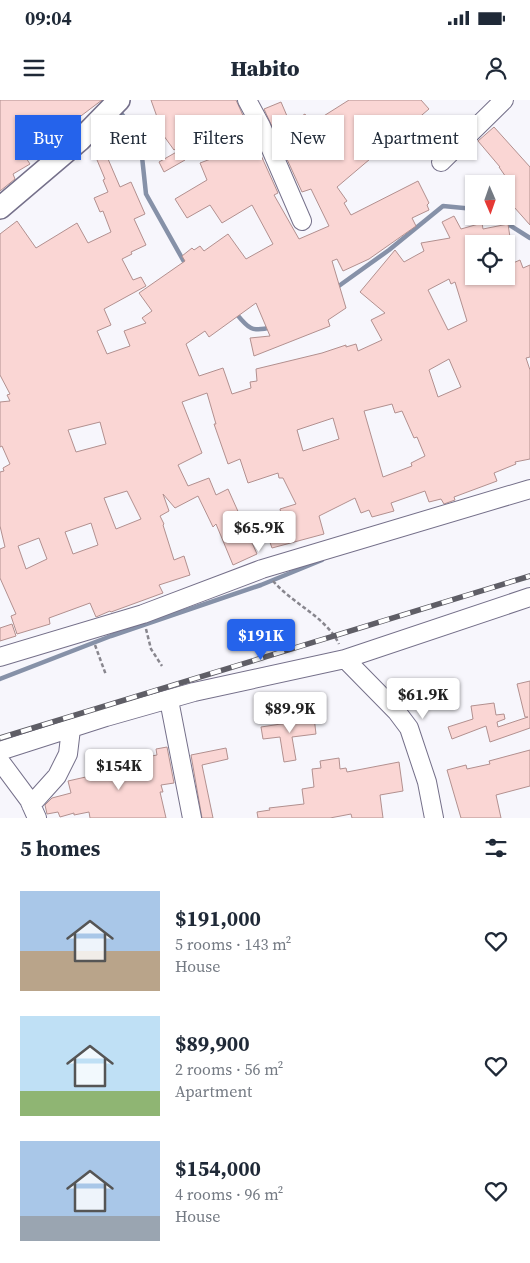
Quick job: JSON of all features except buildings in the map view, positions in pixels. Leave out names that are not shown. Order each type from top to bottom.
[{"type":"street","points":[[0,208],[80,140],[119,100]]},
{"type":"street","points":[[247,100],[302,221]]},
{"type":"street","points":[[441,162],[504,100]]},
{"type":"street","points":[[0,657],[142,614],[262,570],[530,489]]},
{"type":"street","points":[[0,751],[194,692],[346,659],[530,597]]},
{"type":"street","points":[[346,659],[397,712],[409,728],[426,782],[434,818]]},
{"type":"street","points":[[169,700],[192,818]]},
{"type":"street","points":[[0,761],[34,811],[57,776],[68,754],[72,729]]},
{"type":"path","points":[[262,570],[279,588],[320,621],[334,636],[346,659]]},
{"type":"path","points":[[142,614],[151,649],[162,666]]},
{"type":"path","points":[[90,630],[106,675]]},
{"type":"waterway","points":[[121,113],[140,138],[146,194],[187,267]]},
{"type":"waterway","points":[[336,288],[389,250],[443,206],[465,208]]},
{"type":"waterway","points":[[509,225],[530,238]]},
{"type":"waterway","points":[[235,312],[250,328],[265,329],[272,327]]},
{"type":"waterway","points":[[0,679],[111,636],[261,585],[322,560]]},
{"type":"railway","points":[[0,738],[530,576]]}]
